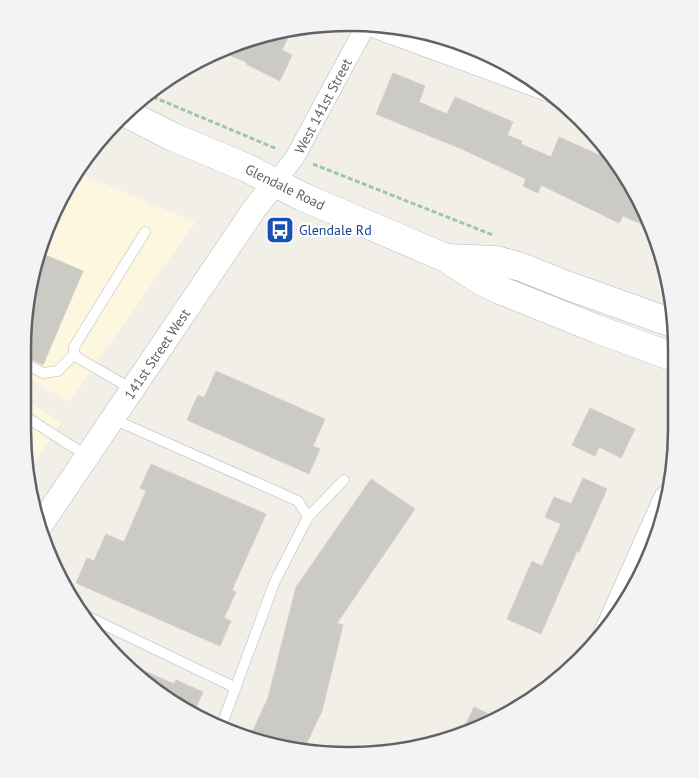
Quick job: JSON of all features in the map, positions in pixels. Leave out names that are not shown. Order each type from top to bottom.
[{"type":"main road","name":"Glendale Road","points":[[133,116],[173,137],[247,168],[356,220],[446,258],[481,281],[500,290],[668,355]]},
{"type":"main road","name":"Glendale Road","points":[[446,258],[496,260],[666,321]]},
{"type":"street","name":"West 141st Street","points":[[275,183],[295,157],[362,32]]},
{"type":"street","points":[[389,34],[523,83]]},
{"type":"street","name":"141st Street West","points":[[44,519],[255,208],[275,183]]},
{"type":"street","points":[[618,598],[656,513]]},
{"type":"lane","points":[[31,367],[43,373],[58,372],[74,354],[74,348],[145,232]]},
{"type":"lane","points":[[74,354],[132,389]]},
{"type":"lane","points":[[113,419],[298,501],[308,517]]},
{"type":"lane","points":[[31,424],[87,456]]},
{"type":"lane","points":[[223,721],[275,582],[308,517],[344,480]]},
{"type":"lane","points":[[96,621],[236,688]]},
{"type":"path","points":[[155,98],[324,170],[497,237]]},
{"type":"shaded area","points":[[84,175],[195,222],[69,402],[31,380],[32,329],[37,287],[48,247],[64,209]]},
{"type":"shaded area","points":[[31,403],[61,423],[33,463]]},
{"type":"building","points":[[288,37],[282,50],[292,55],[280,81],[246,64],[246,62],[228,55]]},
{"type":"building","points":[[393,73],[425,86],[419,102],[447,114],[455,97],[513,122],[507,135],[522,141],[521,144],[551,157],[559,137],[602,156],[625,190],[642,224],[623,216],[619,223],[541,185],[538,193],[523,186],[526,179],[464,150],[376,114]]},
{"type":"building","points":[[46,255],[83,271],[43,365],[31,359],[37,287]]},
{"type":"building","points":[[216,371],[325,419],[313,446],[320,449],[309,474],[187,420],[198,395],[204,398]]},
{"type":"building","points":[[590,408],[635,429],[621,458],[599,447],[595,456],[572,445]]},
{"type":"building","points":[[151,464],[266,514],[232,590],[236,592],[224,618],[231,621],[220,646],[76,583],[87,558],[94,561],[106,534],[124,542],[146,491],[140,488]]},
{"type":"building","points":[[583,478],[607,489],[579,552],[577,551],[541,634],[507,619],[532,561],[542,566],[561,524],[545,517],[554,497],[571,504]]},
{"type":"building","points":[[371,479],[415,509],[337,623],[343,625],[322,711],[306,744],[287,741],[252,732],[268,698],[296,587]]},
{"type":"building","points":[[142,670],[174,684],[176,680],[203,692],[196,707],[173,693]]},
{"type":"building","points":[[474,707],[489,714],[471,723],[465,725]]},
{"type":"place","name":"Glendale Rd","points":[[280,230]]}]
